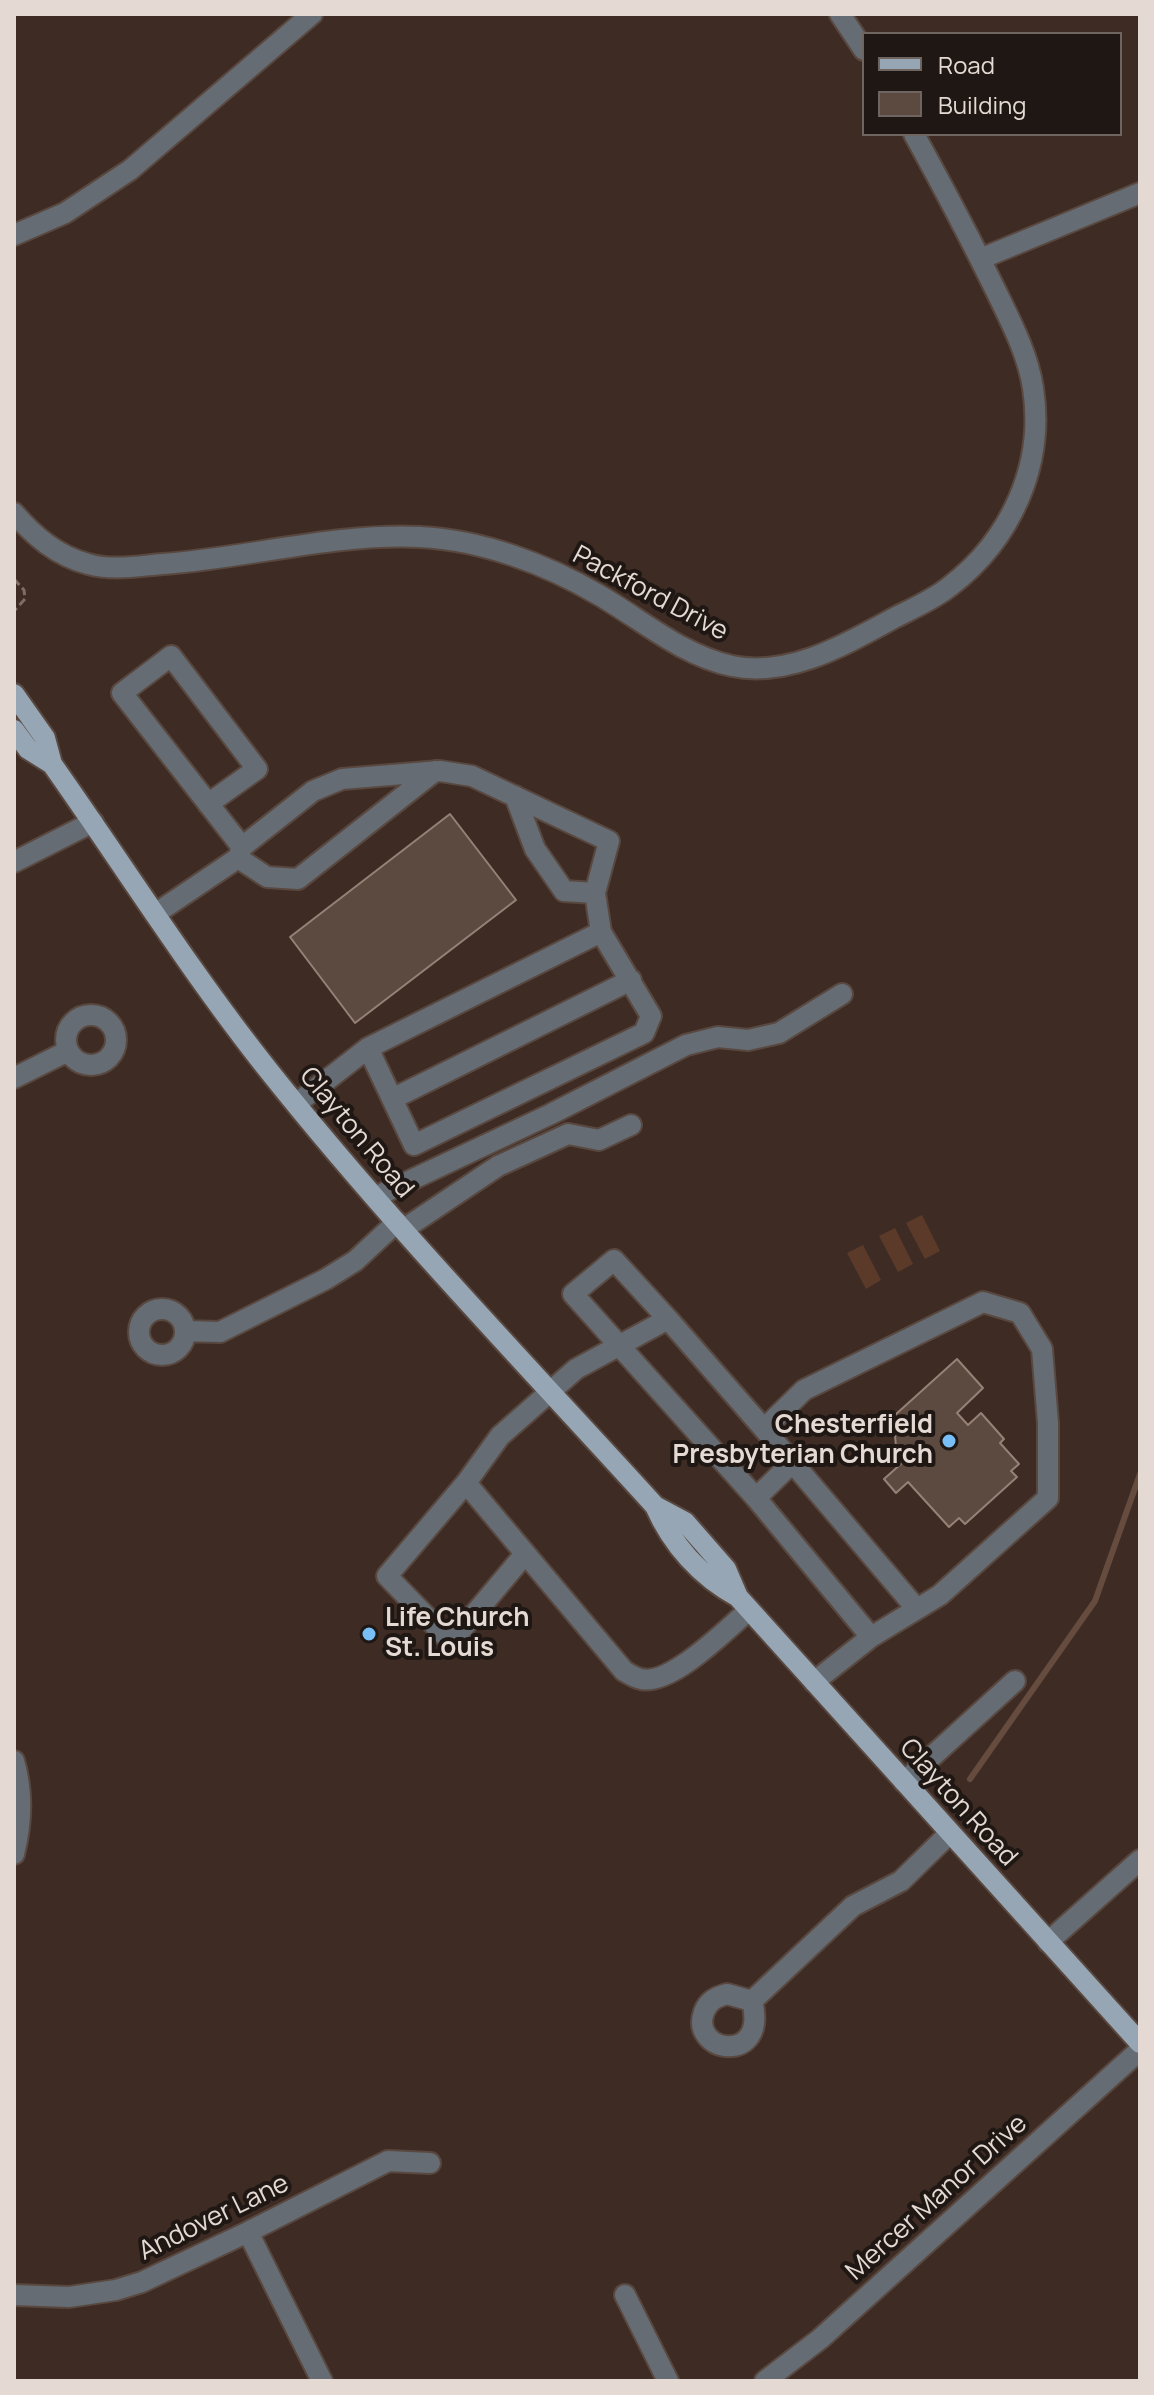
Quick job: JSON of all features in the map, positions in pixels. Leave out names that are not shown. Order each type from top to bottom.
[{"type":"main road","name":"Clayton Road","points":[[14,694],[45,738],[52,764],[155,914],[296,1104],[375,1197],[655,1506],[667,1533],[712,1583],[744,1604],[1140,2043]]},
{"type":"main road","name":"Clayton Road","points":[[14,730],[28,749],[52,764]]},
{"type":"street","points":[[14,235],[65,213],[130,170],[312,14]]},
{"type":"street","points":[[840,14],[862,47]]},
{"type":"street","name":"Packford Drive","points":[[14,513],[31,532],[63,555],[108,568],[183,562],[345,540],[421,537],[475,545],[553,572],[598,595],[696,654],[733,666],[763,668],[803,662],[946,590],[981,560],[1005,527],[1021,496],[1032,462],[1036,430],[1033,386],[1010,320],[915,136]]},
{"type":"street","points":[[980,259],[1140,193]]},
{"type":"street","points":[[208,804],[257,769],[171,656],[122,693],[208,804],[240,853],[267,877],[298,879],[435,771]]},
{"type":"street","points":[[155,914],[240,853],[313,791],[342,779],[435,771],[472,776],[609,841],[595,893],[601,932],[651,1016],[644,1033],[414,1145],[368,1048]]},
{"type":"street","points":[[515,796],[535,849],[564,891],[595,893]]},
{"type":"street","points":[[14,862],[93,822]]},
{"type":"street","points":[[296,1104],[368,1048],[601,932]]},
{"type":"street","points":[[392,1099],[631,980]]},
{"type":"street","points":[[375,1197],[551,1114],[686,1045],[718,1037],[748,1040],[779,1033],[842,994]]},
{"type":"street","points":[[14,1078],[68,1051]]},
{"type":"street","points":[[185,1331],[220,1332],[326,1279],[401,1226],[498,1166],[568,1134],[599,1140],[631,1125]]},
{"type":"street","points":[[871,1637],[756,1498],[573,1294],[614,1260],[764,1429],[916,1608]]},
{"type":"street","points":[[764,1429],[804,1390],[983,1302],[1020,1313],[1042,1349],[1048,1423],[1048,1498],[940,1595],[871,1637],[814,1682]]},
{"type":"street","points":[[525,1554],[451,1642],[387,1576],[466,1483],[500,1436],[576,1369],[668,1319]]},
{"type":"street","points":[[756,1498],[792,1463]]},
{"type":"street","points":[[466,1483],[624,1671],[642,1680],[662,1678],[697,1655],[744,1604]]},
{"type":"street","points":[[904,1782],[1015,1681]]},
{"type":"street","points":[[14,1761],[21,1793],[19,1833],[14,1854]]},
{"type":"street","points":[[752,2001],[853,1906],[901,1881],[950,1833]]},
{"type":"street","points":[[1048,1942],[1140,1860]]},
{"type":"street","name":"Mercer Manor Drive","points":[[765,2381],[820,2339],[1140,2050]]},
{"type":"street","name":"Andover Lane","points":[[14,2295],[69,2297],[116,2290],[142,2282],[388,2161],[430,2163]]},
{"type":"street","points":[[248,2232],[322,2381]]},
{"type":"street","points":[[625,2295],[668,2381]]},
{"type":"path","points":[[14,579],[24,590],[25,599],[14,611]]},
{"type":"shaded area","points":[[922,1215],[940,1251],[925,1259],[906,1223]]},
{"type":"shaded area","points":[[895,1228],[913,1264],[898,1272],[879,1236]]},
{"type":"shaded area","points":[[863,1245],[881,1280],[866,1289],[847,1253]]},
{"type":"building","points":[[450,814],[516,900],[355,1023],[290,937]]},
{"type":"building","name":"Chesterfield Presbyterian Church","points":[[957,1359],[983,1388],[957,1413],[968,1425],[981,1413],[1004,1439],[1000,1443],[1019,1464],[1011,1471],[1017,1477],[965,1524],[959,1518],[949,1527],[908,1482],[896,1493],[884,1479],[902,1463],[897,1457],[895,1436],[906,1427],[895,1415]]},
{"type":"waterway","points":[[970,1779],[1095,1601],[1140,1474]]},
{"type":"place","name":"Chesterfield Presbyterian Church","points":[[949,1441]]},
{"type":"place","name":"Life Church St. Louis","points":[[369,1634]]}]
